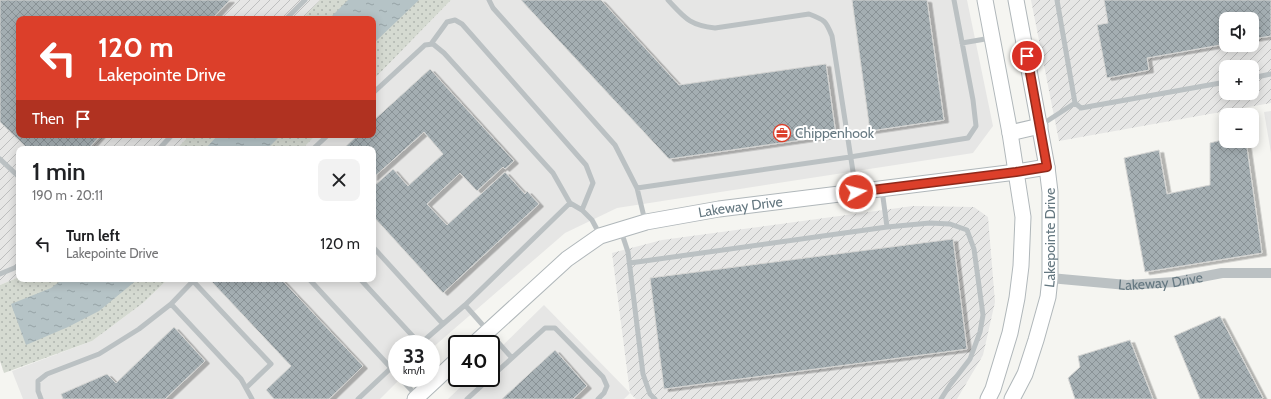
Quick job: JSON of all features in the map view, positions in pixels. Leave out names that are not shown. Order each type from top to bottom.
[{"type":"main road","name":"Lakepointe Drive","points":[[985,0],[1010,133],[1023,217],[1017,298],[1010,333],[993,389],[988,399]]},
{"type":"main road","name":"Lakepointe Drive","points":[[1012,399],[1024,374],[1036,340],[1048,297],[1050,278],[1050,192],[1047,167],[1016,0]]},
{"type":"main road","points":[[1010,133],[1040,126]]},
{"type":"main road","name":"Lakeway Drive","points":[[484,335],[567,259],[600,236],[646,222],[719,209],[1047,167]]},
{"type":"main road","points":[[416,398],[448,368]]},
{"type":"street","name":"Lakeway Drive","points":[[1050,278],[1127,285],[1175,282],[1222,273],[1271,273]]},
{"type":"lane","points":[[289,16],[305,0]]},
{"type":"lane","points":[[489,0],[493,8],[615,145],[638,188],[646,222]]},
{"type":"lane","points":[[668,0],[686,19],[700,26],[715,28],[809,14],[822,19],[828,26],[832,36],[856,192]]},
{"type":"lane","points":[[638,188],[968,138],[976,126],[974,100],[954,0]]},
{"type":"lane","points":[[1057,0],[1075,103],[1081,108],[1219,83]]},
{"type":"lane","points":[[431,44],[447,22],[455,20],[462,24],[586,165],[593,183],[582,210]]},
{"type":"lane","points":[[962,43],[992,38]]},
{"type":"lane","points":[[376,91],[425,45],[433,44],[444,53],[553,173],[570,203],[582,210],[592,220],[600,236]]},
{"type":"lane","points":[[1259,77],[1271,74]]},
{"type":"lane","points":[[1040,126],[1075,103]]},
{"type":"lane","points":[[162,146],[169,138]]},
{"type":"lane","points":[[316,146],[325,138]]},
{"type":"lane","points":[[0,159],[16,174]]},
{"type":"lane","points":[[882,188],[887,226]]},
{"type":"lane","points":[[363,282],[420,344],[464,305],[570,203]]},
{"type":"lane","points":[[630,263],[887,226],[930,223],[950,224],[967,230],[974,249],[983,315],[980,332],[970,359],[941,399]]},
{"type":"lane","points":[[621,230],[630,263],[643,374],[650,394],[655,399]]},
{"type":"lane","points":[[376,250],[443,324]]},
{"type":"lane","points":[[0,274],[16,267]]},
{"type":"lane","points":[[41,399],[38,391],[38,381],[47,374],[99,354],[139,329],[171,304],[192,282]]},
{"type":"lane","points":[[196,282],[271,364],[246,388]]},
{"type":"lane","points":[[312,282],[388,364]]},
{"type":"lane","points":[[171,304],[241,379],[252,399]]},
{"type":"lane","points":[[464,305],[512,358]]},
{"type":"lane","points":[[500,369],[545,328],[555,328],[603,377],[607,386],[604,393],[598,399]]},
{"type":"lane","points":[[358,399],[388,372]]},
{"type":"lane","points":[[407,387],[416,398]]},
{"type":"lane","points":[[467,399],[480,387]]},
{"type":"shaded area","points":[[0,0],[320,0],[305,16],[16,16],[16,138],[187,138],[179,146],[16,146],[16,278],[0,285]]},
{"type":"shaded area","points":[[320,0],[451,0],[376,77],[376,16],[305,16]]},
{"type":"shaded area","points":[[451,0],[967,0],[993,126],[973,153],[617,208],[565,233],[440,341],[440,335],[388,335],[388,387],[392,387],[380,399],[23,399],[12,371],[92,341],[143,303],[165,282],[376,282],[376,146],[305,146],[313,138],[376,138],[376,77]]},
{"type":"shaded area","points":[[1031,0],[1271,0],[1271,103],[1243,108],[1219,108],[1219,112],[1059,141]]},
{"type":"shaded area","points":[[1271,111],[1271,153],[1264,112]]},
{"type":"shaded area","points":[[187,138],[313,138],[305,146],[179,146]]},
{"type":"shaded area","points":[[913,206],[974,207],[988,217],[995,302],[983,355],[957,399],[636,399],[630,393],[612,253],[662,240]]},
{"type":"shaded area","points":[[16,278],[16,282],[165,282],[143,303],[92,341],[4,373],[0,361],[0,285]]},
{"type":"shaded area","points":[[544,305],[630,393],[624,399],[448,399],[461,387],[500,387],[500,348]]},
{"type":"water","points":[[348,0],[419,0],[376,41],[376,16],[332,16]]},
{"type":"water","points":[[215,138],[278,138],[270,146],[208,146]]},
{"type":"water","points":[[59,282],[134,282],[99,311],[68,327],[26,345],[11,304],[51,288]]},
{"type":"building","points":[[0,0],[230,0],[215,16],[16,16],[16,137],[0,122]]},
{"type":"building","points":[[521,0],[601,0],[679,85],[826,64],[836,135],[669,159]]},
{"type":"building","points":[[852,0],[927,0],[944,120],[870,131]]},
{"type":"building","points":[[1104,0],[1271,0],[1271,36],[1259,38],[1259,12],[1219,12],[1219,45],[1147,58],[1149,70],[1107,78],[1097,25],[1108,23]]},
{"type":"building","points":[[430,69],[514,161],[505,169],[503,167],[477,191],[460,173],[427,204],[447,225],[505,172],[525,194],[527,191],[539,204],[443,293],[376,219],[376,184],[393,169],[408,186],[443,154],[424,132],[376,175],[376,146],[346,146],[355,138],[376,138],[376,118]]},
{"type":"building","points":[[17,138],[98,138],[91,146],[25,146]]},
{"type":"building","points":[[1219,141],[1219,148],[1247,148],[1262,253],[1145,272],[1124,158],[1159,150],[1167,194],[1210,185],[1210,143]]},
{"type":"building","points":[[953,239],[967,349],[664,389],[650,278]]},
{"type":"building","points":[[212,282],[284,282],[363,366],[329,399],[274,399],[266,390],[291,366]]},
{"type":"building","points":[[1220,316],[1263,398],[1200,399],[1174,336]]},
{"type":"building","points":[[174,327],[205,361],[165,399],[63,399],[61,394],[107,374],[116,383]]},
{"type":"building","points":[[1130,340],[1153,399],[1075,399],[1068,378],[1080,367],[1078,356]]},
{"type":"building","points":[[555,350],[587,386],[573,399],[502,399]]},
{"type":"place","name":"Chippenhook","points":[[782,133]]},
{"type":"route","points":[[856,192],[1047,167],[1027,56]]}]
